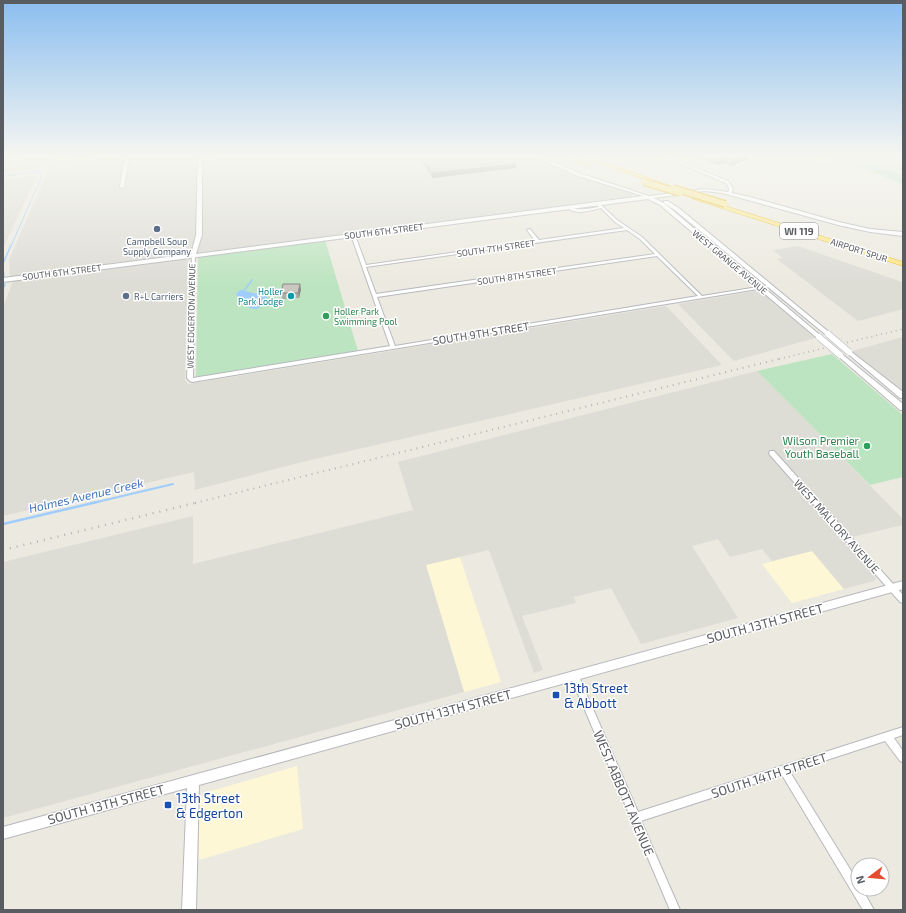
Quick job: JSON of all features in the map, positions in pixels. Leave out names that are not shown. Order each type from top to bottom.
[{"type":"highway","name":"AIRPORT SPUR","points":[[697,199],[903,264]]},
{"type":"highway","name":"AIRPORT SPUR","points":[[707,199],[903,260]]},
{"type":"street","name":"WEST EDGERTON AVENUE","points":[[192,380],[190,378],[192,256],[198,234],[199,199]]},
{"type":"street","name":"SOUTH 6TH STREET","points":[[3,280],[569,208],[600,206],[635,199]]},
{"type":"street","name":"WEST GRANGE AVENUE","points":[[651,199],[670,211],[903,408]]},
{"type":"street","name":"WEST GRANGE AVENUE","points":[[660,199],[678,210],[903,396]]},
{"type":"street","name":"SOUTH 6TH STREET","points":[[753,199],[847,226],[877,232],[903,234]]},
{"type":"street","points":[[600,206],[616,221],[641,238],[701,297]]},
{"type":"street","points":[[670,211],[678,210]]},
{"type":"street","name":"SOUTH 7TH STREET","points":[[364,266],[629,229]]},
{"type":"street","points":[[528,230],[538,242]]},
{"type":"street","points":[[353,235],[393,348]]},
{"type":"street","points":[[710,245],[719,244]]},
{"type":"street","name":"SOUTH 8TH STREET","points":[[375,296],[658,255]]},
{"type":"street","name":"SOUTH 9TH STREET","points":[[192,380],[770,286]]},
{"type":"street","name":"WEST MALLORY AVENUE","points":[[772,453],[898,587],[903,600]]},
{"type":"street","name":"SOUTH 13TH STREET","points":[[3,833],[898,587]]},
{"type":"street","name":"WEST ABBOTT AVENUE","points":[[574,675],[675,910]]},
{"type":"street","name":"SOUTH 14TH STREET","points":[[636,818],[903,731]]},
{"type":"street","points":[[887,736],[903,758]]},
{"type":"street","points":[[784,770],[869,910]]},
{"type":"street","points":[[189,910],[193,780]]},
{"type":"shaded area","points":[[3,199],[26,199],[3,248]]},
{"type":"shaded area","points":[[36,199],[626,199],[10,277],[9,260]]},
{"type":"shaded area","points":[[798,246],[902,282],[903,309],[858,321],[777,259],[783,258],[773,250]]},
{"type":"shaded area","points":[[186,259],[188,260],[185,380],[188,384],[666,306],[722,365],[298,463],[195,490],[194,472],[3,516],[3,307],[13,281]]},
{"type":"shaded area","points":[[755,291],[762,292],[815,338],[734,361],[678,304]]},
{"type":"shaded area","points":[[903,337],[903,392],[852,351]]},
{"type":"shaded area","points":[[757,371],[903,519],[903,525],[844,539],[874,574],[876,579],[874,581],[844,589],[812,551],[772,561],[762,549],[730,557],[718,539],[692,546],[738,618],[641,644],[611,588],[574,597],[576,603],[522,616],[543,670],[534,673],[489,550],[426,565],[464,692],[3,818],[3,562],[193,516],[193,564],[413,510],[398,462]]},
{"type":"shaded area","points":[[812,551],[844,589],[792,603],[762,564]]},
{"type":"shaded area","points":[[460,557],[501,682],[464,692],[426,565]]},
{"type":"shaded area","points":[[297,766],[303,829],[199,860],[199,805],[200,799],[204,793]]},
{"type":"green space","points":[[325,240],[358,351],[196,377],[198,257]]},
{"type":"green space","name":"Wilson Premier Youth Baseball","points":[[832,354],[903,415],[903,477],[870,485],[757,371]]},
{"type":"water","points":[[240,290],[268,296],[258,309],[252,309],[248,307],[246,300],[237,296],[236,294]]},
{"type":"building","points":[[283,284],[300,284],[298,293],[281,293]]},
{"type":"waterway","name":"Holmes Avenue Creek","points":[[11,246],[32,199]]},
{"type":"waterway","name":"Holmes Avenue Creek","points":[[3,264],[11,245]]},
{"type":"waterway","name":"Holmes Avenue Creek","points":[[3,269],[4,276]]},
{"type":"waterway","points":[[243,292],[252,280]]},
{"type":"waterway","name":"Holmes Avenue Creek","points":[[3,289],[5,284]]},
{"type":"waterway","name":"Holmes Avenue Creek","points":[[93,503],[173,484]]},
{"type":"waterway","name":"Holmes Avenue Creek","points":[[3,524],[97,502]]},
{"type":"railway","points":[[779,359],[903,329]]},
{"type":"railway","points":[[195,503],[783,358]]},
{"type":"railway","points":[[3,550],[199,502]]},
{"type":"place","name":"Campbell Soup Supply Company","points":[[157,229]]},
{"type":"place","name":"R+L Carriers","points":[[126,296]]},
{"type":"place","name":"Holler Park Lodge","points":[[291,296]]},
{"type":"place","name":"Holler Park Swimming Pool","points":[[326,316]]},
{"type":"place","name":"Wilson Premier Youth Baseball","points":[[867,446]]},
{"type":"place","name":"13th Street & Abbott","points":[[556,695]]},
{"type":"place","name":"13th Street & Edgerton","points":[[168,805]]}]
